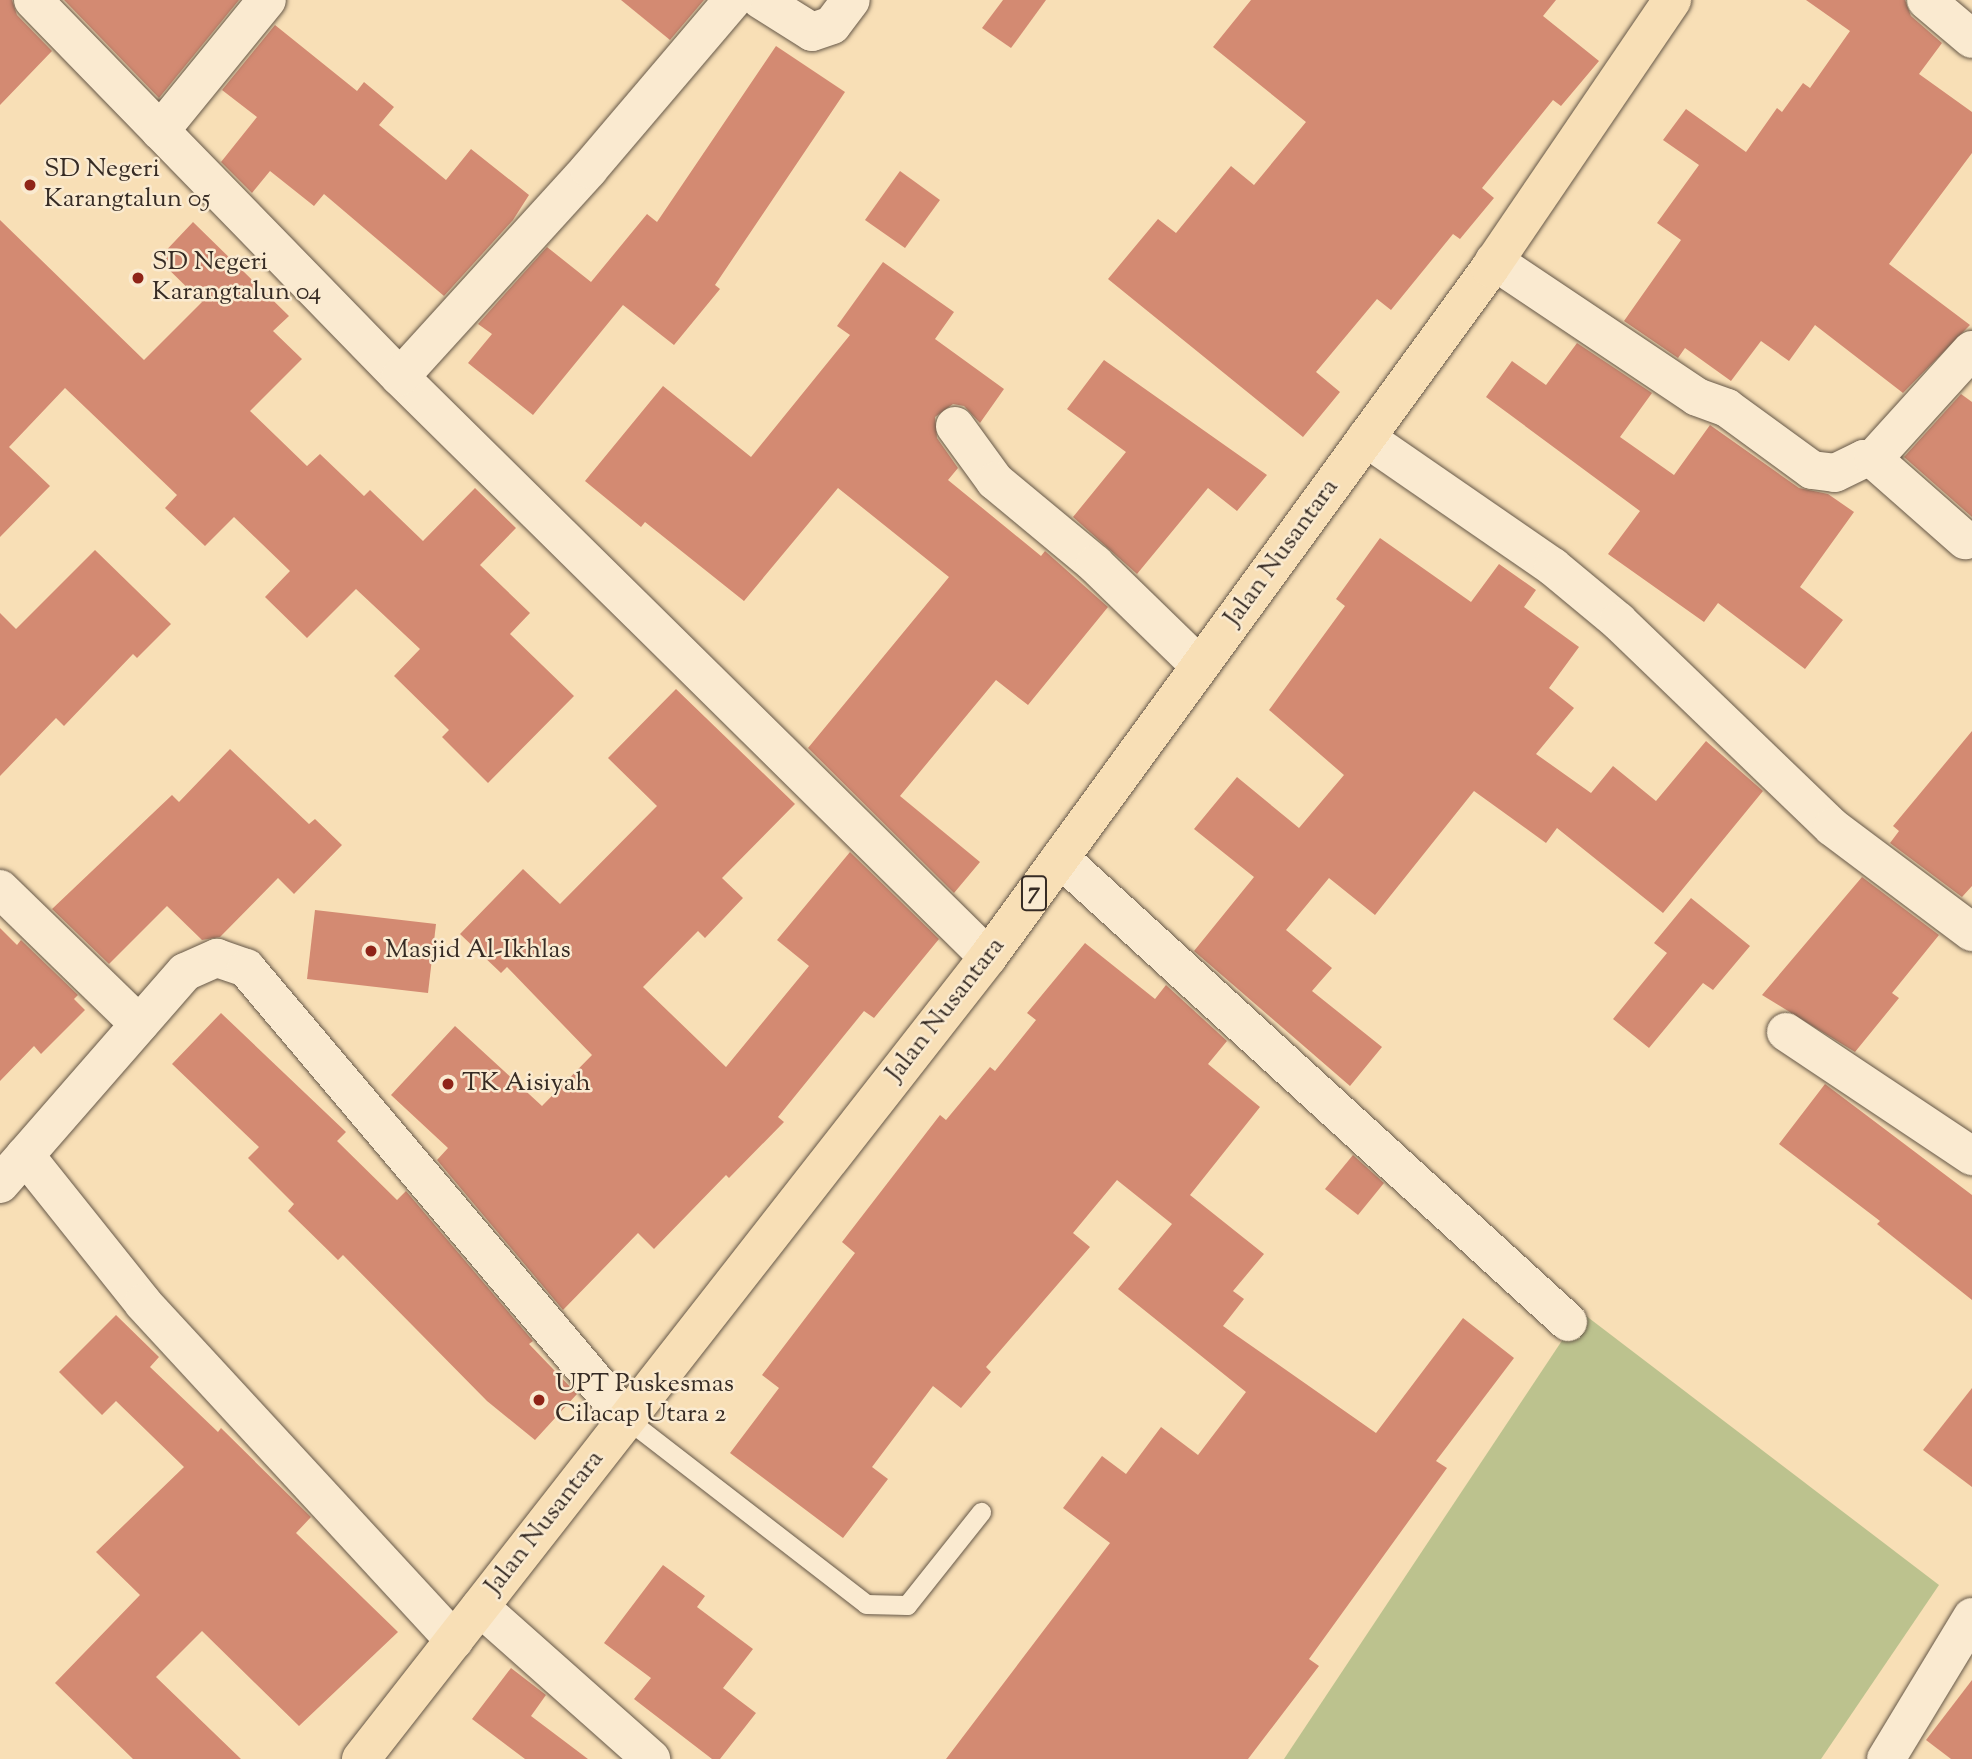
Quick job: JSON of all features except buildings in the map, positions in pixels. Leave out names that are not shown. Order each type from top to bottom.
[{"type":"highway","name":"Jalan Nusantara","points":[[361,1759],[988,957],[1494,261],[1672,0]]},
{"type":"street","points":[[33,0],[400,377],[988,957]]},
{"type":"street","points":[[160,131],[267,0]]},
{"type":"street","points":[[400,377],[589,169],[733,0]]},
{"type":"street","points":[[761,0],[811,32],[832,25],[851,0]]},
{"type":"street","points":[[1926,0],[1972,39]]},
{"type":"street","points":[[1494,261],[1697,397],[1727,408],[1812,470],[1835,473],[1864,459],[1874,459],[1965,540]]},
{"type":"street","points":[[1874,459],[1972,350]]},
{"type":"street","points":[[955,426],[995,481],[1095,564],[1200,666]]},
{"type":"street","points":[[1366,438],[1553,567],[1618,621],[1697,702],[1832,827],[1972,932]]},
{"type":"street","points":[[1060,858],[1568,1322]]},
{"type":"street","points":[[0,889],[139,1024]]},
{"type":"street","points":[[454,1640],[143,1303],[9,1166],[185,972],[217,958],[246,968],[626,1419]]},
{"type":"street","points":[[1786,1032],[1972,1156]]},
{"type":"street","points":[[480,1607],[651,1759]]},
{"type":"street","points":[[1886,1759],[1972,1617]]},
{"type":"lane","points":[[626,1419],[866,1604],[907,1605],[981,1512]]},
{"type":"green space","points":[[1581,1312],[1939,1585],[1821,1759],[1284,1759]]},
{"type":"place","name":"SD Negeri Karangtalun 05","points":[[30,185]]},
{"type":"place","name":"SD Negeri Karangtalun 04","points":[[138,278]]},
{"type":"place","name":"Masjid Al-Ikhlas","points":[[371,951]]},
{"type":"place","name":"TK Aisiyah","points":[[448,1084]]},
{"type":"place","name":"UPT Puskesmas Cilacap Utara 2","points":[[539,1400]]}]
